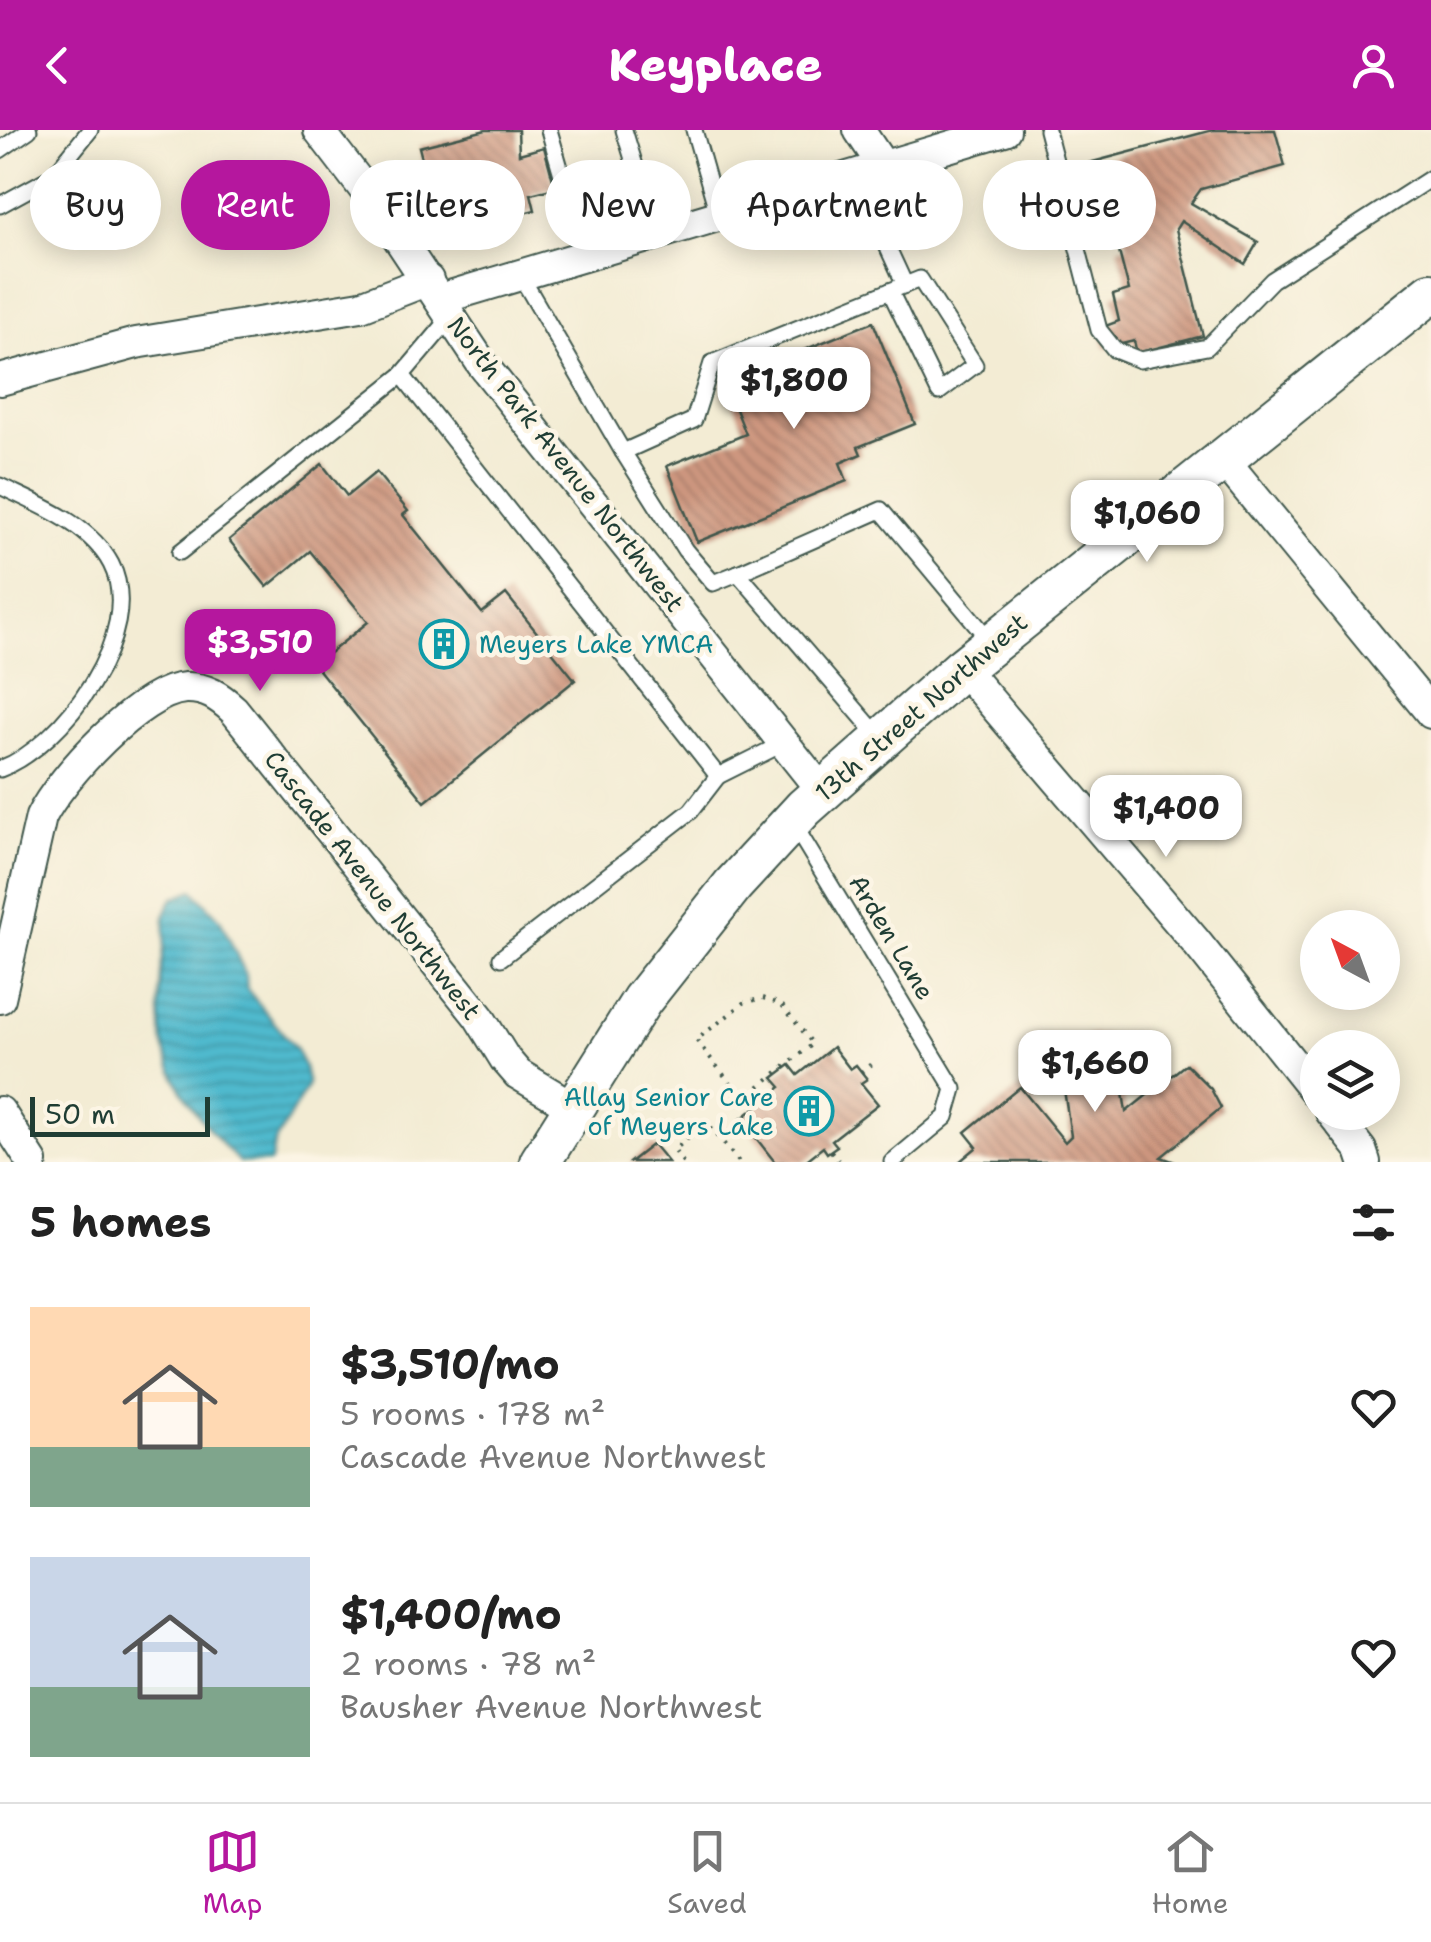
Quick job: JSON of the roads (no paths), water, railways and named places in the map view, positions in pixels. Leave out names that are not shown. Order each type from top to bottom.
[{"type":"main road","name":"13th Street Northwest","points":[[540,1162],[675,957],[822,791],[977,656],[1431,293]]},
{"type":"street","name":"North Park Avenue Northwest","points":[[319,130],[440,298],[482,364],[822,791]]},
{"type":"street","points":[[859,130],[866,160]]},
{"type":"street","points":[[902,160],[1005,130]]},
{"type":"street","points":[[0,380],[136,343],[361,306],[440,298],[711,216]]},
{"type":"street","points":[[1223,458],[1431,713]]},
{"type":"street","points":[[977,656],[1184,928],[1300,1073]]},
{"type":"street","name":"Cascade Avenue Northwest","points":[[0,998],[41,817],[50,800],[94,748],[158,697],[187,688],[205,690],[234,710],[479,1017],[504,1059],[518,1074],[572,1108]]},
{"type":"street","points":[[0,1112],[32,1162]]},
{"type":"street","points":[[1343,1130],[1365,1162]]},
{"type":"lane","points":[[0,150],[29,130]]},
{"type":"lane","points":[[0,206],[53,176],[90,130]]},
{"type":"lane","points":[[549,130],[584,254]]},
{"type":"lane","points":[[624,130],[633,160]]},
{"type":"lane","points":[[694,130],[711,190]]},
{"type":"lane","points":[[1048,130],[1102,336],[1120,353],[1147,361],[1214,342],[1272,280],[1431,178]]},
{"type":"lane","points":[[623,452],[694,420],[712,363],[897,288],[920,279],[976,365],[939,392],[897,288],[888,250]]},
{"type":"lane","points":[[518,274],[685,550],[714,583],[881,510],[977,656]]},
{"type":"lane","points":[[180,552],[402,375],[440,298]]},
{"type":"lane","points":[[402,375],[718,776]]},
{"type":"lane","points":[[0,486],[77,526],[110,562],[119,594],[118,626],[91,685],[38,746],[0,769]]},
{"type":"lane","points":[[738,573],[880,738]]},
{"type":"lane","points":[[501,958],[692,811],[718,776],[784,743]]},
{"type":"lane","name":"Arden Lane","points":[[792,821],[950,1078],[954,1100],[946,1117],[892,1162]]},
{"type":"water","points":[[193,890],[220,919],[246,975],[247,989],[295,1048],[304,1066],[308,1085],[274,1144],[271,1162],[239,1162],[215,1136],[181,1089],[163,1041],[160,983],[167,908],[175,897]]},
{"type":"place","name":"Meyers Lake YMCA","points":[[444,644]]},
{"type":"place","name":"Allay Senior Care of Meyers Lake","points":[[809,1111]]}]
